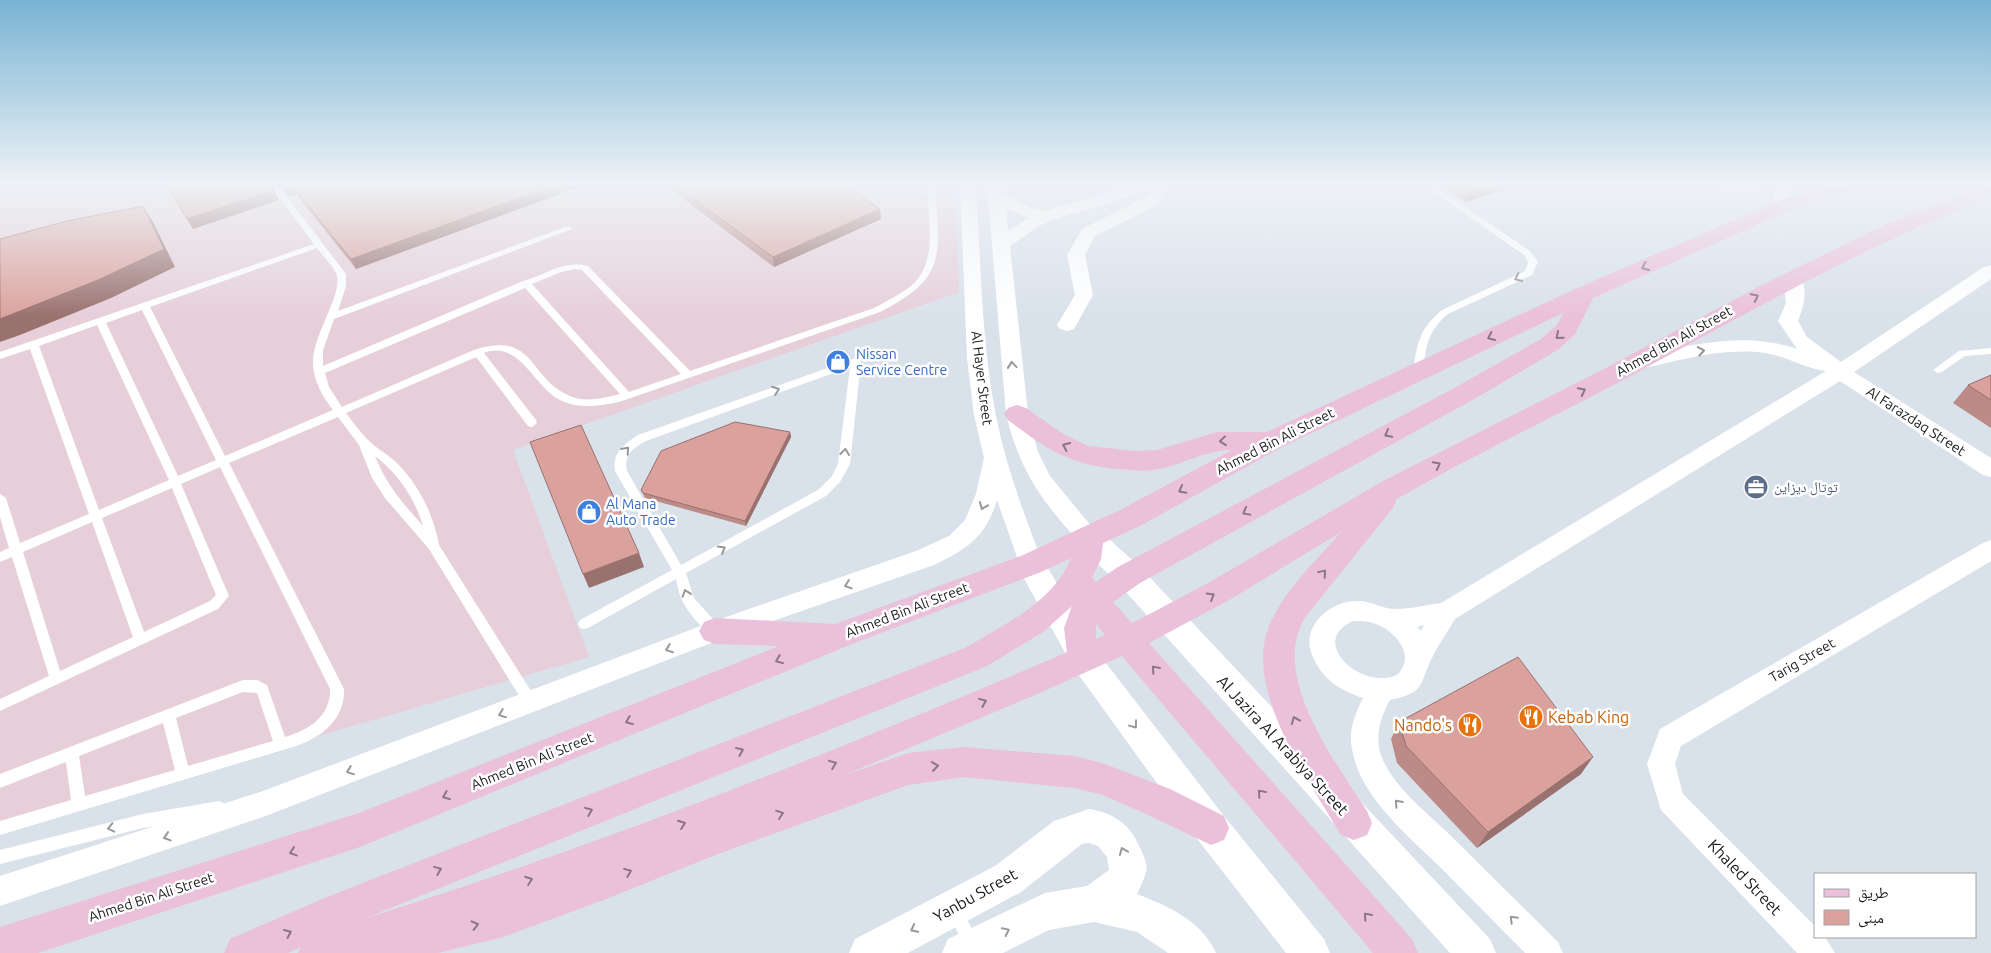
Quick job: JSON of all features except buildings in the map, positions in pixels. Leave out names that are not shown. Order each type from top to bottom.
[{"type":"main road","name":"Ahmed Bin Ali Street","points":[[0,946],[360,830],[841,635],[1031,564],[1089,538],[1271,441],[1583,294],[1715,229]]},
{"type":"main road","name":"Ahmed Bin Ali Street","points":[[318,953],[383,933],[700,818],[1000,696],[1084,658],[1195,605],[1394,488],[1636,363],[1792,278],[1892,229]]},
{"type":"main road","points":[[244,953],[340,910],[976,657],[1074,595],[1129,575],[1467,392],[1550,344],[1567,329],[1583,294]]},
{"type":"main road","points":[[1016,414],[1054,440],[1082,454],[1104,458],[1136,461],[1158,460],[1217,441],[1271,441]]},
{"type":"main road","points":[[1354,823],[1296,724],[1280,678],[1280,652],[1283,629],[1298,603],[1394,488]]},
{"type":"main road","points":[[1089,538],[1087,559],[1074,595],[1084,658],[1211,828],[1310,953]]},
{"type":"main road","name":"Al Jazira Al Arabiya Street","points":[[1089,538],[1129,575],[1354,823],[1476,953]]},
{"type":"main road","points":[[1031,564],[1074,595],[1127,638],[1398,953]]},
{"type":"main road","points":[[715,632],[841,635]]},
{"type":"main road","points":[[342,953],[402,944],[503,918],[714,838],[908,769],[964,762],[1074,772],[1102,779],[1156,801],[1211,828]]},
{"type":"main road","name":"Yanbu Street","points":[[869,953],[1008,879],[1028,865],[1064,834],[1092,826],[1100,827],[1116,838],[1123,849],[1128,871],[1123,883],[1094,904],[1045,912],[970,951]]},
{"type":"main road","points":[[1094,904],[1135,910],[1166,926],[1196,953]]},
{"type":"street","name":"Al Hayer Street","points":[[971,229],[979,375],[995,459],[1031,564]]},
{"type":"street","points":[[1000,229],[1016,414],[1021,437],[1040,481],[1053,499],[1089,538]]},
{"type":"street","points":[[1001,244],[1021,229]]},
{"type":"street","points":[[1067,326],[1084,295],[1076,254],[1088,233],[1095,229]]},
{"type":"street","points":[[1392,620],[1446,612],[1840,372],[1991,271]]},
{"type":"street","name":"Al Farazdaq Street","points":[[1792,278],[1796,303],[1788,322],[1800,341],[1840,372],[1991,469]]},
{"type":"street","name":"Al Farazdaq Street","points":[[1636,363],[1730,346],[1758,346],[1782,350],[1840,372]]},
{"type":"street","points":[[0,891],[263,804],[715,632],[925,558],[958,541],[972,528],[985,502],[995,459]]},
{"type":"street","name":"Tarig Street","points":[[1671,800],[1661,764],[1670,738],[1991,549]]},
{"type":"street","points":[[1419,656],[1410,636],[1392,620],[1364,611],[1338,615],[1329,622],[1323,631],[1321,642],[1324,654],[1331,666],[1355,684],[1370,689],[1382,689],[1400,686],[1411,679],[1418,668],[1419,656],[1446,612]]},
{"type":"street","points":[[1382,689],[1370,709],[1364,731],[1367,755],[1379,780],[1398,804],[1547,953]]},
{"type":"street","name":"Khaled Street","points":[[1671,800],[1819,953]]},
{"type":"lane","points":[[307,229],[341,274],[343,281],[342,289],[319,345],[319,372],[323,385],[364,443],[386,460],[410,486],[422,503],[433,546]]},
{"type":"lane","points":[[330,318],[567,229]]},
{"type":"lane","points":[[0,557],[339,410],[478,352],[495,347],[517,351],[556,392],[570,400],[598,403],[627,396],[877,310],[899,300],[918,287],[930,270],[933,253],[932,229]]},
{"type":"lane","points":[[1418,372],[1423,335],[1434,320],[1445,312],[1529,273],[1533,262],[1527,253],[1493,229]]},
{"type":"lane","points":[[0,356],[318,245]]},
{"type":"lane","points":[[319,372],[526,283],[563,268],[575,266],[584,268],[688,375]]},
{"type":"lane","points":[[526,283],[627,396]]},
{"type":"lane","points":[[0,828],[281,745],[320,727],[336,707],[337,689],[144,305]]},
{"type":"lane","points":[[0,706],[214,605],[223,596],[175,482],[100,320]]},
{"type":"lane","points":[[33,344],[141,640]]},
{"type":"lane","points":[[1938,370],[1963,353],[1991,351]]},
{"type":"lane","points":[[478,352],[532,423]]},
{"type":"lane","points":[[584,624],[680,573],[822,493],[836,479],[844,464],[856,361],[642,438],[625,450],[619,464],[621,471],[680,573],[688,600],[715,632]]},
{"type":"lane","points":[[364,443],[378,478],[389,495],[433,546],[531,703]]},
{"type":"lane","points":[[0,498],[56,679]]},
{"type":"lane","points":[[0,781],[243,686],[257,686],[264,693],[281,745]]},
{"type":"lane","points":[[168,715],[183,774]]},
{"type":"lane","points":[[72,753],[79,805]]},
{"type":"lane","points":[[0,857],[143,821],[199,810],[263,804]]},
{"type":"lane","points":[[954,907],[970,951]]},
{"type":"shaded area","points":[[0,229],[957,229],[959,292],[513,450],[589,657],[0,829]]},
{"type":"place","name":"Nissan Service Centre","points":[[838,362]]},
{"type":"place","name":"توتال ديزاين","points":[[1756,487]]},
{"type":"place","name":"Al Mana Auto Trade","points":[[589,512]]},
{"type":"place","name":"Kebab King","points":[[1531,717]]},
{"type":"place","name":"Nando's","points":[[1470,725]]}]
